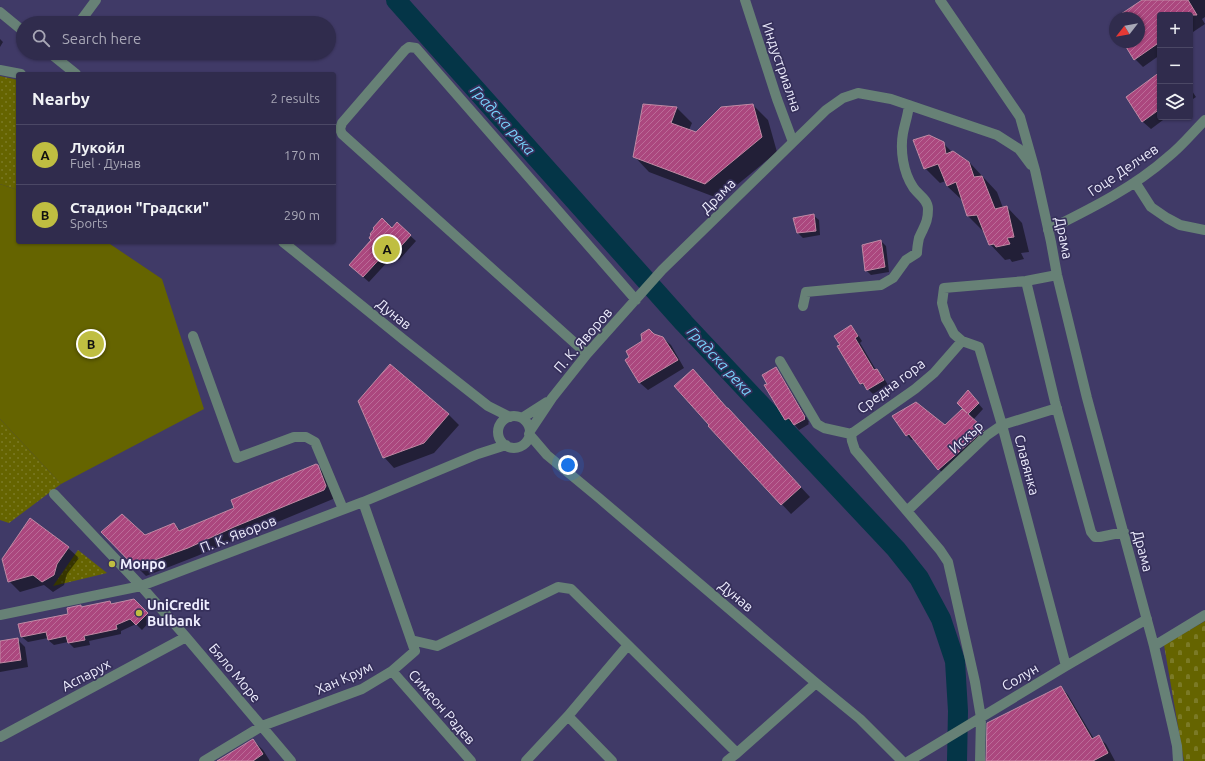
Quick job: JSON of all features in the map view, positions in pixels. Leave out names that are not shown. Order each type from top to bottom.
[{"type":"street","points":[[84,16],[96,0]]},
{"type":"street","name":"Индустриална","points":[[745,0],[777,99],[793,142]]},
{"type":"street","points":[[940,0],[1020,117],[1035,170]]},
{"type":"street","points":[[0,12],[16,25]]},
{"type":"street","points":[[587,354],[342,134],[340,129],[342,123],[405,50],[409,47],[416,48],[636,300]]},
{"type":"street","points":[[61,60],[74,72]]},
{"type":"street","points":[[0,70],[16,73]]},
{"type":"street","name":"Драма","points":[[636,300],[662,270],[826,110],[842,98],[858,93],[891,99],[997,135],[1019,149],[1035,170],[1057,275],[1087,398],[1154,646],[1177,746],[1178,761]]},
{"type":"street","points":[[803,306],[806,292],[881,285],[893,278],[906,260],[917,253],[919,239],[927,222],[928,207],[913,187],[906,171],[902,153],[903,133],[908,118],[909,106]]},
{"type":"street","name":"Гоце Делчев","points":[[1048,230],[1082,213],[1135,182],[1170,156],[1205,120]]},
{"type":"street","points":[[1135,182],[1151,207],[1156,211],[1180,225],[1205,230]]},
{"type":"street","name":"Дунав","points":[[285,244],[488,406],[510,417]]},
{"type":"street","points":[[1057,275],[1026,281],[1057,408],[1091,532],[1095,537],[1124,532]]},
{"type":"street","name":"Славянка","points":[[1026,281],[944,288],[942,303],[946,320],[954,334],[962,341],[979,347],[1002,425],[1066,666]]},
{"type":"street","name":"П. К. Яворов","points":[[529,432],[552,398],[587,354],[636,300]]},
{"type":"street","points":[[193,336],[237,458],[294,437],[306,437],[315,442],[343,509]]},
{"type":"street","name":"Средна гора","points":[[851,434],[915,389],[934,373],[962,341]]},
{"type":"street","points":[[780,360],[817,424],[824,428],[851,434],[855,450],[940,550],[948,562],[975,682],[981,718],[980,761]]},
{"type":"street","name":"П. К. Яворов","points":[[522,418],[552,398]]},
{"type":"street","name":"Дунав","points":[[488,406],[500,424]]},
{"type":"street","name":"Искър","points":[[907,511],[986,436],[1002,425],[1057,408]]},
{"type":"street","points":[[517,416],[522,418],[529,426],[527,441],[515,447],[506,445],[502,442],[499,435],[500,424],[503,420],[510,417],[517,416]]},
{"type":"street","name":"Дунав","points":[[529,432],[547,455],[816,683],[860,718],[902,761]]},
{"type":"street","name":"П. К. Яворов","points":[[478,454],[499,435]]},
{"type":"street","name":"Дунав","points":[[523,444],[547,455]]},
{"type":"street","name":"П. К. Яворов","points":[[0,615],[141,586],[363,502],[478,454],[506,445]]},
{"type":"street","name":"Бяло Море","points":[[54,494],[141,586],[291,761]]},
{"type":"street","name":"Хан Крум","points":[[204,761],[262,726],[362,689],[392,671],[415,651],[363,502]]},
{"type":"street","points":[[411,640],[437,646],[558,588],[571,590],[737,753]]},
{"type":"street","points":[[1154,646],[1205,615]]},
{"type":"street","name":"Солун","points":[[909,761],[1147,619]]},
{"type":"street","name":"Аспарух","points":[[0,737],[186,637]]},
{"type":"street","points":[[526,761],[568,716],[628,645]]},
{"type":"street","name":"Симеон Радев","points":[[392,671],[470,761]]},
{"type":"street","points":[[727,761],[816,683]]},
{"type":"street","points":[[568,716],[612,761]]},
{"type":"green space","points":[[0,76],[16,80],[16,189],[0,184]]},
{"type":"green space","points":[[0,184],[16,189],[16,244],[110,244],[162,279],[204,409],[61,484],[0,419]]},
{"type":"green space","points":[[0,419],[61,484],[9,523],[0,520]]},
{"type":"green space","points":[[78,550],[107,573],[53,586]]},
{"type":"green space","points":[[1205,621],[1205,761],[1184,761],[1164,645]]},
{"type":"building","points":[[1142,0],[1188,0],[1197,15],[1193,15],[1193,12],[1157,12],[1157,44],[1134,60],[1127,48],[1145,48],[1145,12],[1124,12]]},
{"type":"building","points":[[1157,74],[1157,111],[1142,122],[1126,97]]},
{"type":"building","points":[[643,104],[677,107],[671,123],[696,132],[721,107],[753,104],[762,137],[705,184],[633,157]]},
{"type":"building","points":[[929,135],[944,142],[946,154],[953,151],[969,162],[974,177],[982,176],[995,209],[1007,206],[1014,237],[1007,238],[1010,244],[996,247],[994,244],[989,245],[977,215],[967,216],[956,182],[947,186],[938,164],[924,169],[913,140]]},
{"type":"building","points":[[814,214],[816,231],[797,233],[793,218]]},
{"type":"building","points":[[382,218],[392,228],[397,222],[411,235],[393,255],[390,252],[388,255],[385,253],[363,277],[349,265],[371,240],[369,238],[374,229],[373,228]]},
{"type":"building","points":[[881,240],[885,267],[865,271],[862,245]]},
{"type":"building","points":[[851,325],[858,336],[855,338],[874,370],[877,369],[884,380],[867,390],[863,383],[860,384],[837,346],[840,345],[834,336]]},
{"type":"building","points":[[649,329],[654,334],[663,337],[678,360],[639,383],[625,360],[629,357],[626,351],[642,341],[641,334]]},
{"type":"building","points":[[390,364],[449,414],[424,443],[383,458],[358,401]]},
{"type":"building","points":[[776,367],[805,417],[805,419],[794,425],[789,418],[785,420],[764,385],[767,384],[762,375]]},
{"type":"building","points":[[693,369],[727,408],[801,487],[781,505],[708,426],[709,425],[674,386]]},
{"type":"building","points":[[968,390],[979,403],[968,414],[984,430],[938,470],[909,434],[906,436],[892,416],[916,402],[945,425],[962,409],[967,413],[957,403]]},
{"type":"building","points":[[316,464],[318,465],[326,486],[324,490],[234,527],[188,548],[135,567],[101,532],[122,514],[145,535],[174,523],[179,531],[234,508],[231,500]]},
{"type":"building","points":[[30,518],[69,547],[57,564],[54,575],[42,582],[33,575],[8,582],[2,559]]},
{"type":"building","points":[[134,599],[148,613],[136,625],[130,619],[116,625],[117,629],[84,636],[85,640],[68,643],[66,636],[48,640],[46,632],[21,637],[18,624],[68,614],[67,608],[81,605],[81,607],[110,601],[111,604]]},
{"type":"building","points":[[18,638],[21,660],[0,663],[0,641]]},
{"type":"building","points":[[1061,686],[1092,739],[1099,735],[1108,753],[1093,761],[986,761],[987,723]]},
{"type":"building","points":[[253,739],[263,754],[253,761],[217,761]]},
{"type":"waterway","name":"Градска река","points":[[396,0],[684,323],[896,549],[919,578],[941,619],[955,661],[958,711],[957,761]]},
{"type":"place","name":"Лукойл","points":[[387,249]]},
{"type":"place","name":"Стадион \"Градски\"","points":[[91,344]]},
{"type":"place","name":"Монро","points":[[112,564]]},
{"type":"place","name":"UniCredit Bulbank","points":[[139,613]]}]
